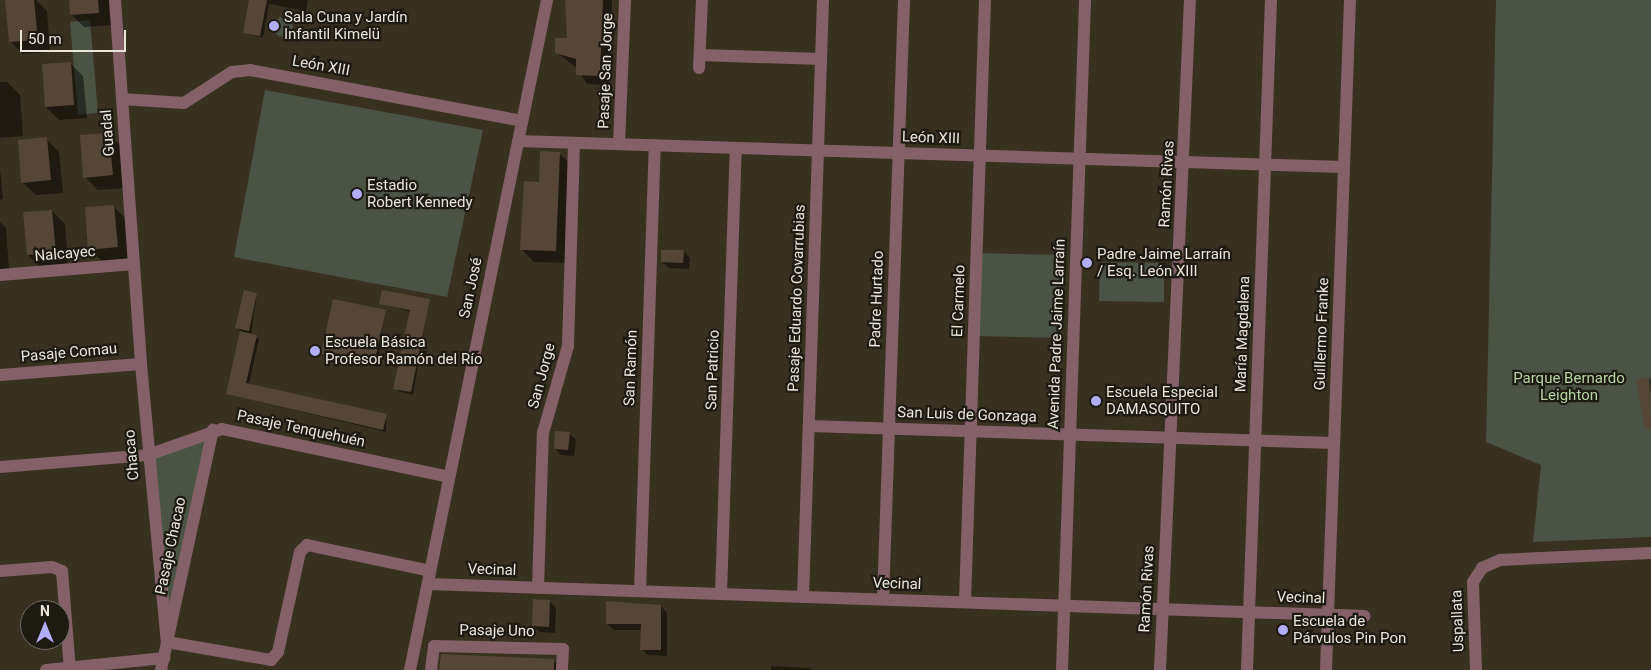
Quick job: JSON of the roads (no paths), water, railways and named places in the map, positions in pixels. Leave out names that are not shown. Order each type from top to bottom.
[{"type":"street","name":"Guadal","points":[[115,0],[134,264]]},
{"type":"street","name":"San José","points":[[410,670],[547,0]]},
{"type":"street","name":"Pasaje San Jorge","points":[[619,144],[625,0]]},
{"type":"street","points":[[702,0],[700,62],[821,60]]},
{"type":"street","name":"Pasaje Eduardo Covarrubias","points":[[803,596],[823,0]]},
{"type":"street","name":"Padre Hurtado","points":[[883,599],[904,0]]},
{"type":"street","name":"El Carmelo","points":[[965,602],[985,0]]},
{"type":"street","name":"Avenida Padre Jaime Larraín","points":[[1062,670],[1085,0]]},
{"type":"street","name":"Ramón Rivas","points":[[1160,670],[1190,0]]},
{"type":"street","name":"María Magdalena","points":[[1247,670],[1271,0]]},
{"type":"street","name":"Guillermo Franke","points":[[1326,670],[1350,0]]},
{"type":"street","name":"León XIII","points":[[122,99],[184,104],[232,72],[250,70],[522,120]]},
{"type":"street","name":"León XIII","points":[[518,141],[1344,167]]},
{"type":"street","name":"San Jorge","points":[[538,588],[543,433],[568,346],[574,142]]},
{"type":"street","name":"San Ramón","points":[[640,591],[655,145]]},
{"type":"street","name":"San Patricio","points":[[721,594],[736,148]]},
{"type":"street","name":"Nalcayec","points":[[0,276],[134,264]]},
{"type":"street","name":"Chacao","points":[[134,264],[148,455],[167,642]]},
{"type":"street","name":"Pasaje Comau","points":[[0,375],[141,364]]},
{"type":"street","name":"San Luis de Gonzaga","points":[[809,426],[1334,443]]},
{"type":"street","points":[[0,467],[148,455],[213,430]]},
{"type":"street","name":"Pasaje Tenquehuén","points":[[213,430],[449,477]]},
{"type":"street","name":"Pasaje Chacao","points":[[162,664],[213,430]]},
{"type":"street","name":"Vecinal","points":[[167,642],[261,660],[276,656],[300,552],[307,545],[429,577],[538,588],[1364,616]]},
{"type":"street","name":"Uspallata","points":[[1476,670],[1473,582],[1478,571],[1500,560],[1651,553]]},
{"type":"street","points":[[0,572],[56,567],[62,575],[70,669]]},
{"type":"street","name":"Pasaje Uno","points":[[430,670],[434,646],[564,649],[562,670]]},
{"type":"street","points":[[46,670],[162,664]]},
{"type":"place","name":"Sala Cuna y Jardín Infantil Kimelü","points":[[274,26]]},
{"type":"place","name":"Estadio Robert Kennedy","points":[[357,194]]},
{"type":"place","name":"Padre Jaime Larraín / Esq. León XIII","points":[[1087,263]]},
{"type":"place","name":"Escuela Básica Profesor Ramón del Río","points":[[315,351]]},
{"type":"place","name":"Escuela Especial DAMASQUITO","points":[[1096,401]]},
{"type":"place","name":"Escuela de Párvulos Pin Pon","points":[[1283,630]]},
{"type":"park label","name":"Parque Bernardo Leighton","points":[[1569,386]]}]
